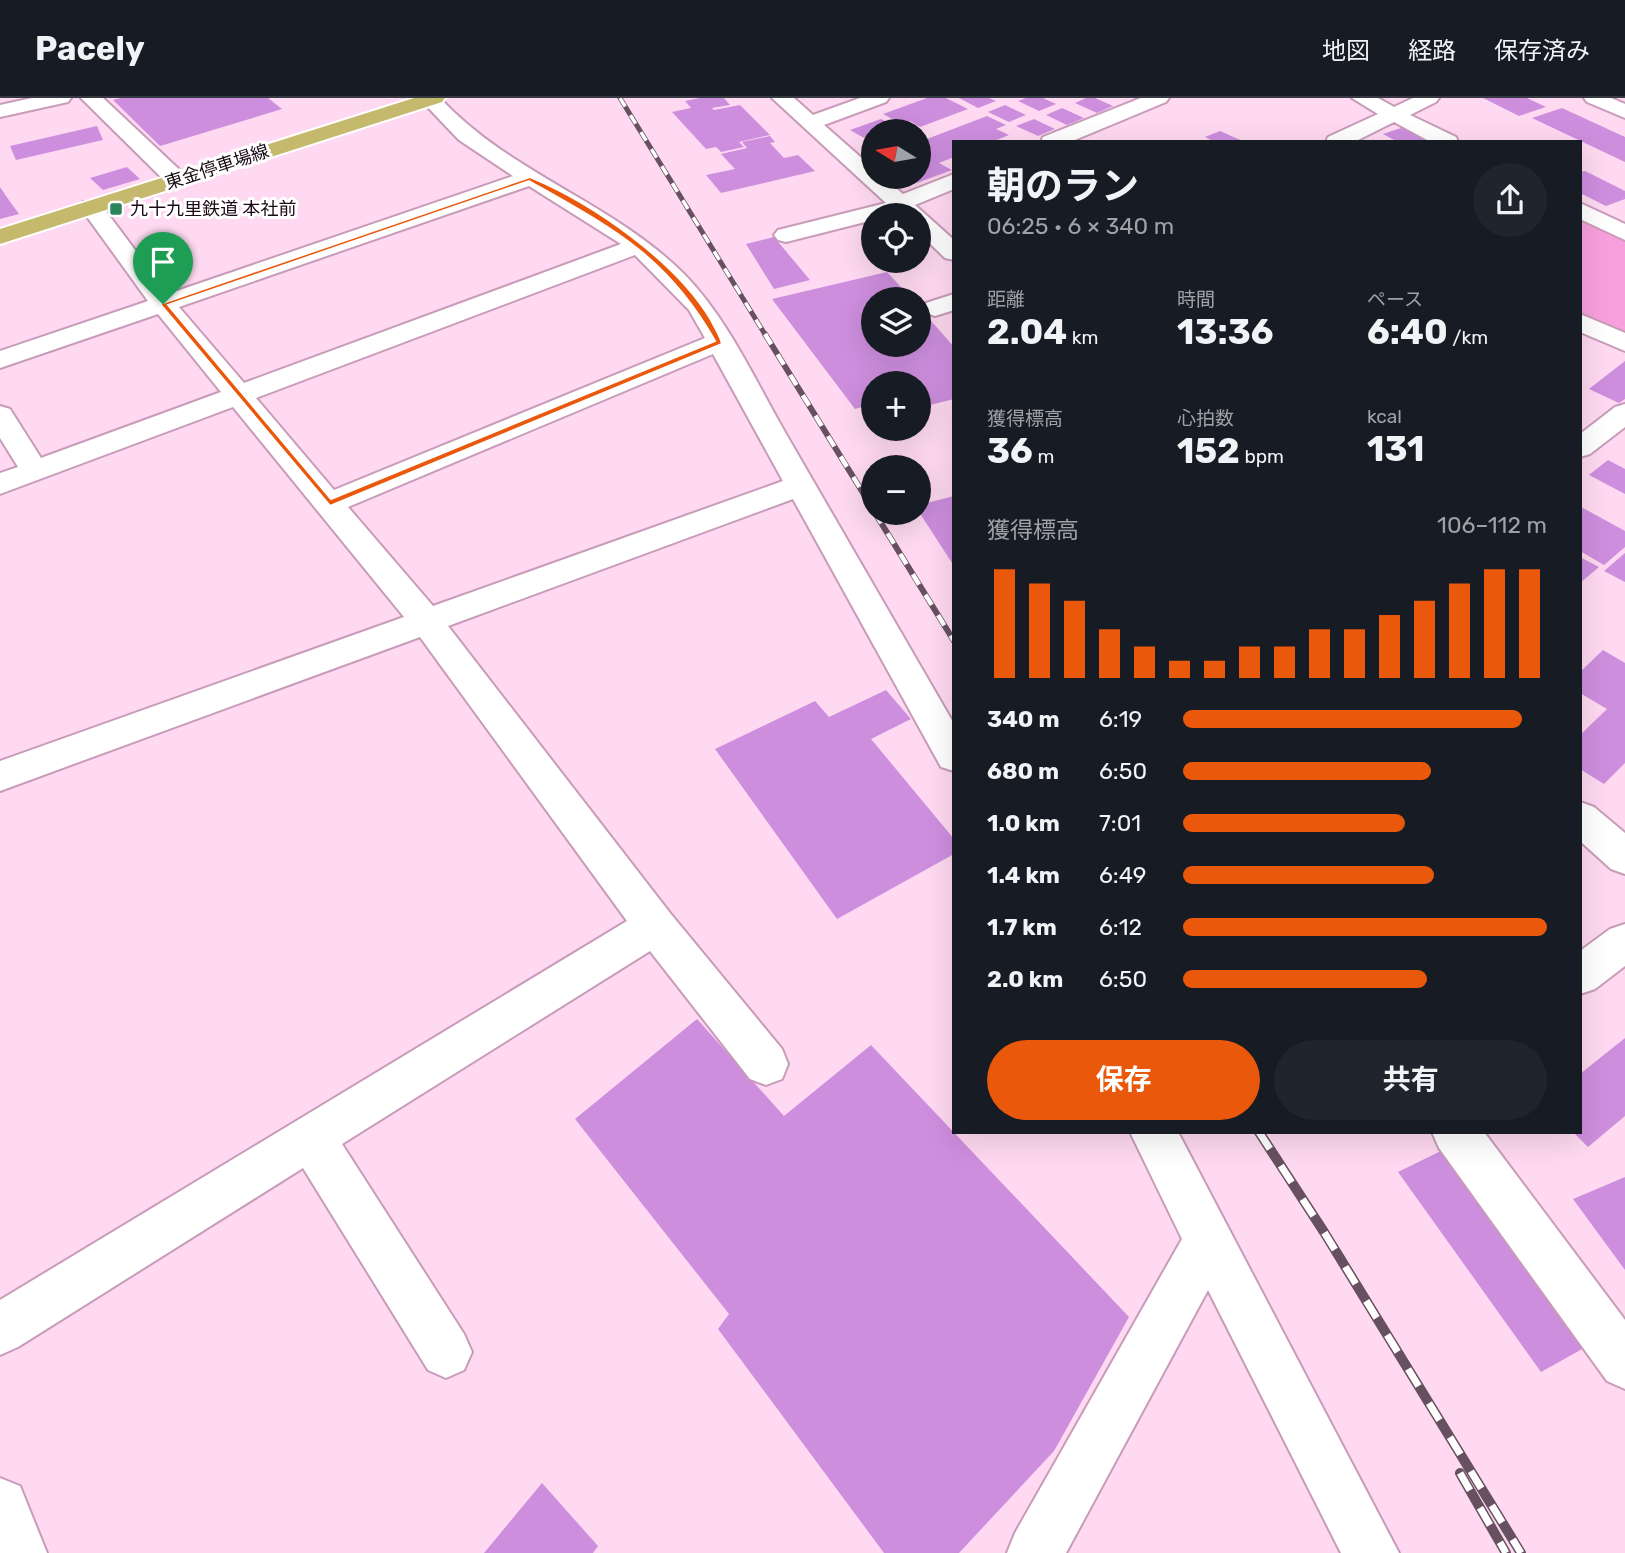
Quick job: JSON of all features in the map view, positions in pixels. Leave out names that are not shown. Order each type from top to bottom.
[{"type":"main road","name":"東金停車場線","points":[[0,237],[431,98]]},
{"type":"street","points":[[0,111],[61,98]]},
{"type":"street","points":[[92,98],[177,180]]},
{"type":"street","points":[[431,98],[442,114],[486,153],[598,217],[639,245],[672,274],[699,307],[952,753]]},
{"type":"street","points":[[782,98],[900,203]]},
{"type":"street","points":[[810,123],[879,98]]},
{"type":"street","points":[[1056,140],[1159,98]]},
{"type":"street","points":[[1362,98],[1444,140]]},
{"type":"street","points":[[1340,140],[1429,98]]},
{"type":"street","points":[[1594,98],[1625,112]]},
{"type":"street","points":[[0,360],[530,178]]},
{"type":"street","points":[[921,203],[952,182]]},
{"type":"street","points":[[90,207],[163,304],[241,394],[426,621],[655,926],[766,1064]]},
{"type":"street","points":[[1582,211],[1625,233]]},
{"type":"street","points":[[786,235],[861,220]]},
{"type":"street","points":[[931,232],[952,251]]},
{"type":"street","points":[[0,485],[639,245]]},
{"type":"street","points":[[1582,323],[1625,343]]},
{"type":"street","points":[[330,503],[719,342]]},
{"type":"street","points":[[1582,446],[1625,413]]},
{"type":"street","points":[[0,415],[35,471]]},
{"type":"street","points":[[0,776],[800,486]]},
{"type":"street","points":[[1582,820],[1625,857]]},
{"type":"street","points":[[0,1329],[655,926]]},
{"type":"street","points":[[1582,974],[1625,942]]},
{"type":"street","points":[[1154,1134],[1371,1553]]},
{"type":"street","points":[[1456,1134],[1625,1363]]},
{"type":"street","points":[[311,1138],[446,1352]]},
{"type":"street","points":[[1035,1553],[1209,1240]]},
{"type":"street","points":[[0,1506],[19,1553]]},
{"type":"shaded area","points":[[1582,219],[1625,241],[1625,337],[1582,317]]},
{"type":"building","points":[[268,98],[282,109],[160,146],[113,100]]},
{"type":"building","points":[[724,98],[730,105],[712,108],[714,110],[740,105],[770,135],[739,142],[744,147],[721,152],[716,147],[706,149],[672,112],[691,108],[685,101]]},
{"type":"building","points":[[927,98],[946,98],[968,109],[931,123],[931,119],[892,119],[883,114]]},
{"type":"building","points":[[959,98],[989,98],[996,101],[978,108]]},
{"type":"building","points":[[1043,98],[1056,104],[1039,111],[1018,101]]},
{"type":"building","points":[[1086,98],[1095,98],[1113,106],[1097,113],[1075,103]]},
{"type":"building","points":[[1483,98],[1527,98],[1546,107],[1519,116]]},
{"type":"building","points":[[1005,105],[1026,115],[1009,122],[988,112]]},
{"type":"building","points":[[1062,108],[1084,118],[1067,125],[1046,115]]},
{"type":"building","points":[[1562,108],[1625,137],[1625,162],[1582,140],[1532,118]]},
{"type":"building","points":[[987,116],[1006,125],[996,129],[1009,135],[997,140],[952,140],[952,158],[939,163],[952,170],[931,178],[931,137]]},
{"type":"building","points":[[1034,119],[1055,129],[1038,136],[1016,126]]},
{"type":"building","points":[[97,126],[103,140],[16,160],[10,146]]},
{"type":"building","points":[[861,126],[861,136],[850,130]]},
{"type":"building","points":[[1407,126],[1432,140],[1394,140],[1383,134]]},
{"type":"building","points":[[1220,131],[1240,140],[1211,140],[1205,137]]},
{"type":"building","points":[[770,136],[775,142],[770,143],[784,158],[798,155],[815,171],[721,193],[706,175],[735,169],[721,154],[747,148],[742,142]]},
{"type":"building","points":[[127,167],[140,179],[103,190],[90,178]]},
{"type":"building","points":[[1582,172],[1625,191],[1625,199],[1606,206],[1582,194]]},
{"type":"building","points":[[0,187],[6,196],[19,214],[0,219]]},
{"type":"building","points":[[774,237],[810,280],[774,289],[746,244]]},
{"type":"building","points":[[888,273],[901,287],[861,287],[861,357],[931,357],[931,321],[952,345],[952,400],[931,405],[931,371],[861,371],[861,407],[855,409],[772,299]]},
{"type":"building","points":[[1625,361],[1625,399],[1619,403],[1589,389]]},
{"type":"building","points":[[1608,460],[1625,469],[1625,494],[1589,475]]},
{"type":"building","points":[[952,497],[952,563],[927,525],[931,525],[931,502]]},
{"type":"building","points":[[1582,509],[1625,531],[1625,547],[1604,565],[1582,552]]},
{"type":"building","points":[[1625,553],[1625,582],[1604,571]]},
{"type":"building","points":[[1582,558],[1599,567],[1582,581]]},
{"type":"building","points":[[1603,650],[1625,663],[1625,763],[1604,784],[1582,770],[1582,733],[1607,709],[1582,694],[1582,670]]},
{"type":"building","points":[[886,690],[911,719],[871,739],[952,837],[952,855],[837,919],[715,749],[815,701],[829,717]]},
{"type":"building","points":[[697,1019],[784,1116],[871,1045],[952,1130],[952,1134],[955,1134],[1129,1317],[1054,1451],[959,1553],[884,1553],[718,1329],[729,1314],[575,1119]]},
{"type":"building","points":[[1625,1038],[1625,1116],[1588,1147],[1575,1134],[1582,1134],[1582,1072]]},
{"type":"building","points":[[1447,1148],[1593,1343],[1541,1372],[1398,1172]]},
{"type":"building","points":[[1625,1177],[1625,1270],[1573,1199]]},
{"type":"building","points":[[542,1483],[598,1546],[593,1553],[484,1553]]},
{"type":"railway","points":[[620,98],[766,336]]},
{"type":"railway","points":[[765,334],[861,490]]},
{"type":"railway","points":[[882,525],[952,638]]},
{"type":"railway","points":[[1260,1134],[1324,1232],[1521,1553]]},
{"type":"railway","points":[[1460,1473],[1506,1553]]},
{"type":"place","name":"九十九里鉄道 本社前","points":[[116,209]]},
{"type":"route","points":[[530,178],[598,217],[639,245],[672,274],[699,307],[719,342],[330,503],[163,304],[530,178]]}]
